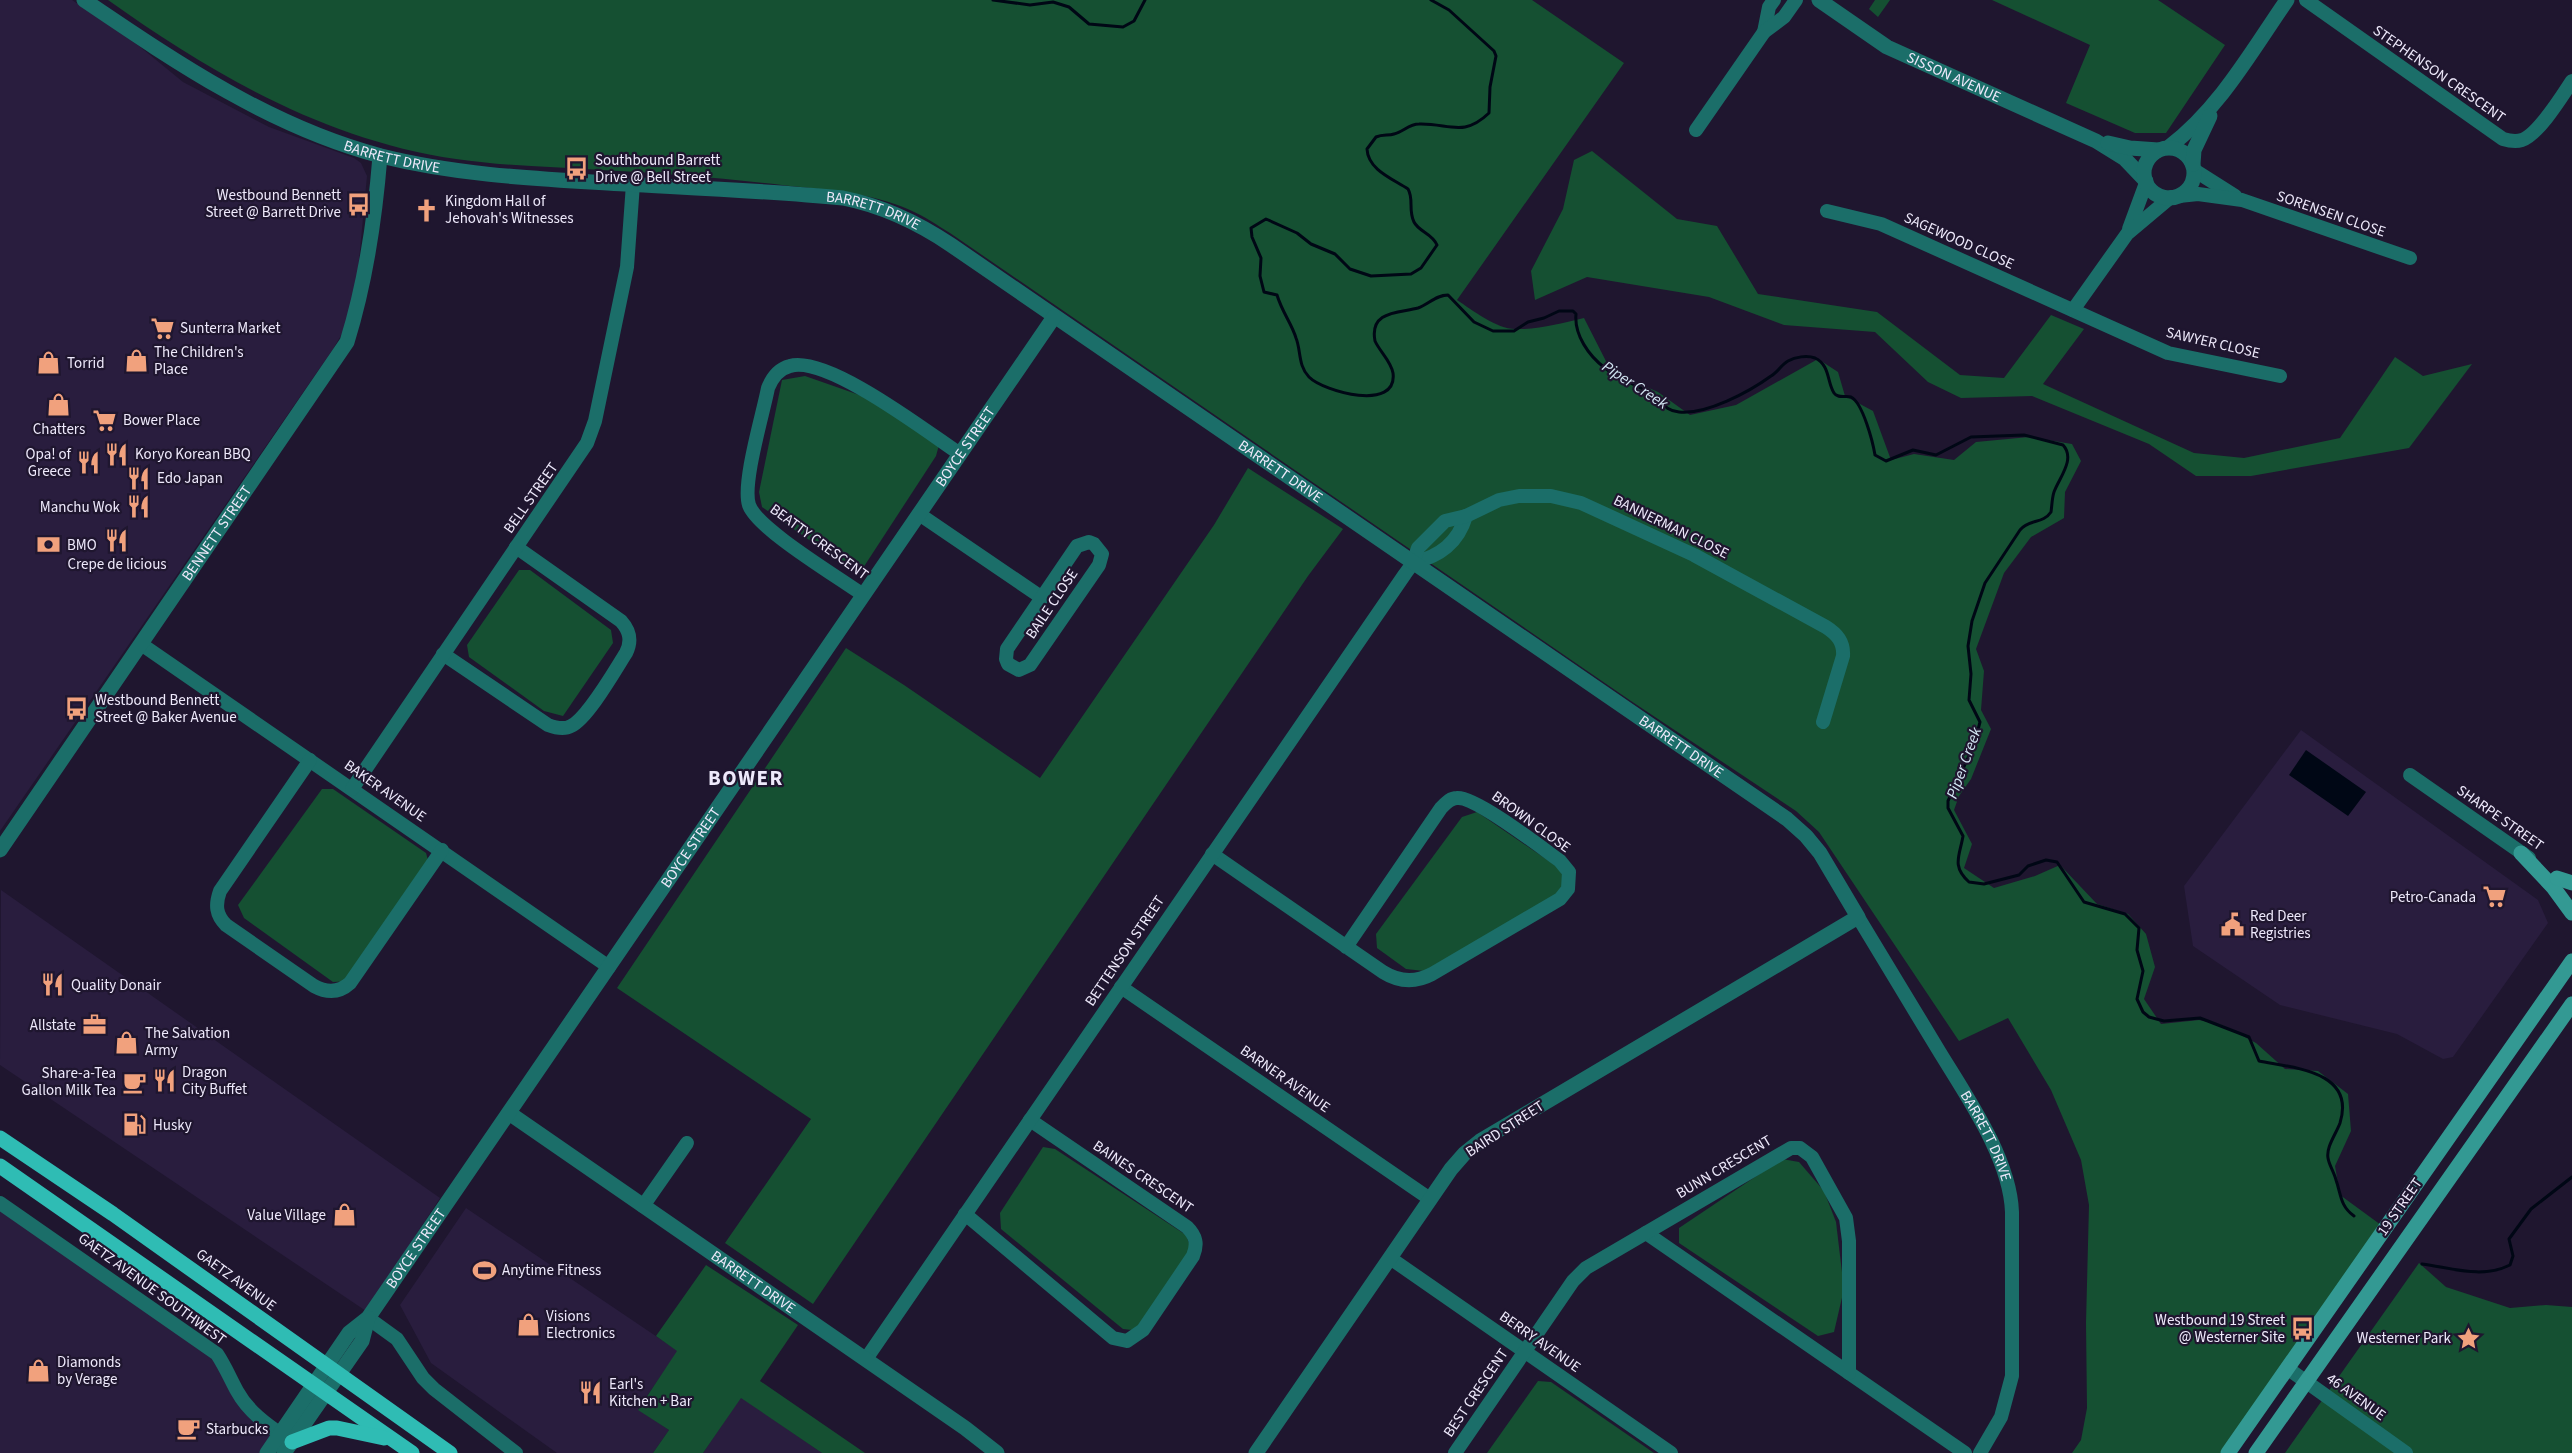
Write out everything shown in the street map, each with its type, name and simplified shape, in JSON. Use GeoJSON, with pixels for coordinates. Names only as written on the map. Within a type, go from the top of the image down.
{"type":"FeatureCollection","features":[{"type":"Feature","properties":{"kind":"main road"},"geometry":{"type":"LineString","coordinates":[[2521,853],[2557,891],[2572,913]]}},
{"type":"Feature","properties":{"kind":"main road"},"geometry":{"type":"LineString","coordinates":[[2557,878],[2572,883]]}},
{"type":"Feature","properties":{"kind":"main road","name":"19 STREET"},"geometry":{"type":"LineString","coordinates":[[2228,1453],[2572,961]]}},
{"type":"Feature","properties":{"kind":"main road","name":"19 STREET"},"geometry":{"type":"LineString","coordinates":[[2256,1453],[2572,1004]]}},
{"type":"Feature","properties":{"kind":"main road","name":"GAETZ AVENUE"},"geometry":{"type":"LineString","coordinates":[[0,1138],[113,1214],[450,1453]]}},
{"type":"Feature","properties":{"kind":"main road"},"geometry":{"type":"LineString","coordinates":[[0,1166],[411,1453]]}},
{"type":"Feature","properties":{"kind":"main road"},"geometry":{"type":"LineString","coordinates":[[286,1443],[329,1428],[393,1440]]}},
{"type":"Feature","properties":{"kind":"street","name":"BARRETT DRIVE"},"geometry":{"type":"LineString","coordinates":[[84,0],[166,55],[236,97],[295,124],[380,156],[418,164],[523,178],[828,196],[870,204],[904,218],[932,233],[1787,819],[1806,836],[1826,861],[1985,1131],[2000,1158],[2009,1187],[2012,1212],[2012,1376],[2001,1417],[1980,1453]]}},
{"type":"Feature","properties":{"kind":"street"},"geometry":{"type":"LineString","coordinates":[[1764,32],[1769,7],[1774,0]]}},
{"type":"Feature","properties":{"kind":"street"},"geometry":{"type":"LineString","coordinates":[[1696,130],[1764,32],[1784,17],[1796,0]]}},
{"type":"Feature","properties":{"kind":"street","name":"SISSON AVENUE"},"geometry":{"type":"LineString","coordinates":[[1819,0],[1887,47],[2096,141],[2125,159],[2146,182]]}},
{"type":"Feature","properties":{"kind":"street"},"geometry":{"type":"LineString","coordinates":[[2073,310],[2127,234],[2146,182],[2145,167],[2150,156],[2190,132],[2218,100],[2287,0]]}},
{"type":"Feature","properties":{"kind":"street","name":"STEPHENSON CRESCENT"},"geometry":{"type":"LineString","coordinates":[[2306,0],[2503,139],[2513,142],[2523,140],[2532,134],[2572,81]]}},
{"type":"Feature","properties":{"kind":"street"},"geometry":{"type":"LineString","coordinates":[[2127,234],[2192,184],[2194,150],[2218,100]]}},
{"type":"Feature","properties":{"kind":"street","name":"SISSON AVENUE"},"geometry":{"type":"LineString","coordinates":[[2096,141],[2130,148],[2163,149]]}},
{"type":"Feature","properties":{"kind":"street"},"geometry":{"type":"LineString","coordinates":[[2163,149],[2183,152],[2194,167]]}},
{"type":"Feature","properties":{"kind":"street","name":"BENNETT STREET"},"geometry":{"type":"LineString","coordinates":[[0,850],[347,342],[356,312],[374,228],[380,156]]}},
{"type":"Feature","properties":{"kind":"street","name":"SORENSEN CLOSE"},"geometry":{"type":"LineString","coordinates":[[2194,167],[2242,200]]}},
{"type":"Feature","properties":{"kind":"street"},"geometry":{"type":"LineString","coordinates":[[2146,182],[2154,193],[2175,197]]}},
{"type":"Feature","properties":{"kind":"street","name":"BELL STREET"},"geometry":{"type":"LineString","coordinates":[[352,789],[582,454],[592,432],[627,267],[633,184]]}},
{"type":"Feature","properties":{"kind":"street","name":"SORENSEN CLOSE"},"geometry":{"type":"LineString","coordinates":[[2175,197],[2198,194],[2242,200],[2410,258]]}},
{"type":"Feature","properties":{"kind":"street","name":"SAGEWOOD CLOSE"},"geometry":{"type":"LineString","coordinates":[[1827,211],[1881,224],[2073,310]]}},
{"type":"Feature","properties":{"kind":"street","name":"SAWYER CLOSE"},"geometry":{"type":"LineString","coordinates":[[2073,310],[2168,353],[2280,376]]}},
{"type":"Feature","properties":{"kind":"street","name":"BOYCE STREET"},"geometry":{"type":"LineString","coordinates":[[267,1453],[286,1443],[332,1371],[362,1341],[368,1318],[1054,317]]}},
{"type":"Feature","properties":{"kind":"street","name":"BEATTY CRESCENT"},"geometry":{"type":"LineString","coordinates":[[863,595],[764,524],[749,505],[749,478],[768,388],[775,375],[788,366],[804,365],[848,381],[960,454]]}},
{"type":"Feature","properties":{"kind":"street","name":"BANNERMAN CLOSE"},"geometry":{"type":"LineString","coordinates":[[1466,516],[1499,500],[1519,496],[1551,496],[1581,503],[1702,559],[1831,630],[1841,641],[1843,656],[1823,722]]}},
{"type":"Feature","properties":{"kind":"street","name":"BAILE CLOSE"},"geometry":{"type":"LineString","coordinates":[[919,514],[1041,597]]}},
{"type":"Feature","properties":{"kind":"street"},"geometry":{"type":"LineString","coordinates":[[1413,563],[1418,548],[1445,521],[1466,516]]}},
{"type":"Feature","properties":{"kind":"street"},"geometry":{"type":"LineString","coordinates":[[1413,563],[1432,558],[1460,534],[1466,516]]}},
{"type":"Feature","properties":{"kind":"street","name":"BAILE CLOSE"},"geometry":{"type":"LineString","coordinates":[[1083,543],[1094,544],[1102,554],[1099,565],[1030,664],[1024,669],[1014,668],[1006,659],[1007,649],[1041,597],[1077,546],[1083,543]]}},
{"type":"Feature","properties":{"kind":"street"},"geometry":{"type":"LineString","coordinates":[[443,654],[548,725],[565,729],[585,715],[630,646],[629,633],[621,621],[516,548]]}},
{"type":"Feature","properties":{"kind":"street","name":"BETTENSON STREET"},"geometry":{"type":"LineString","coordinates":[[866,1359],[1413,563]]}},
{"type":"Feature","properties":{"kind":"street","name":"BAKER AVENUE"},"geometry":{"type":"LineString","coordinates":[[141,644],[609,967]]}},
{"type":"Feature","properties":{"kind":"street"},"geometry":{"type":"LineString","coordinates":[[310,760],[220,891],[216,904],[220,919],[226,925],[314,986],[325,991],[336,991],[350,983],[442,850]]}},
{"type":"Feature","properties":{"kind":"street","name":"SHARPE STREET"},"geometry":{"type":"LineString","coordinates":[[2410,775],[2572,888]]}},
{"type":"Feature","properties":{"kind":"street","name":"BROWN CLOSE"},"geometry":{"type":"LineString","coordinates":[[1212,854],[1346,946],[1393,977],[1410,981],[1424,978],[1560,899],[1568,889],[1569,872],[1560,861],[1478,804],[1460,797],[1451,799],[1442,808],[1346,946]]}},
{"type":"Feature","properties":{"kind":"street","name":"BAIRD STREET"},"geometry":{"type":"LineString","coordinates":[[1256,1453],[1458,1160],[1480,1141],[1858,917]]}},
{"type":"Feature","properties":{"kind":"street","name":"BARNER AVENUE"},"geometry":{"type":"LineString","coordinates":[[1121,987],[1430,1199]]}},
{"type":"Feature","properties":{"kind":"street","name":"BARRETT DRIVE"},"geometry":{"type":"LineString","coordinates":[[509,1113],[965,1428],[996,1453]]}},
{"type":"Feature","properties":{"kind":"street","name":"BAINES CRESCENT"},"geometry":{"type":"LineString","coordinates":[[965,1214],[1113,1338],[1127,1341],[1143,1330],[1193,1256],[1197,1245],[1194,1235],[1186,1227],[1030,1120]]}},
{"type":"Feature","properties":{"kind":"street"},"geometry":{"type":"LineString","coordinates":[[643,1206],[687,1143]]}},
{"type":"Feature","properties":{"kind":"street","name":"BUNN CRESCENT"},"geometry":{"type":"LineString","coordinates":[[1525,1351],[1580,1273],[1785,1150],[1795,1147],[1804,1150],[1812,1157],[1846,1218],[1849,1241],[1849,1374]]}},
{"type":"Feature","properties":{"kind":"street","name":"GAETZ AVENUE SOUTHWEST"},"geometry":{"type":"LineString","coordinates":[[0,1203],[74,1252],[217,1354],[226,1366],[238,1393],[256,1417],[286,1443]]}},
{"type":"Feature","properties":{"kind":"street"},"geometry":{"type":"LineString","coordinates":[[1646,1233],[1965,1453]]}},
{"type":"Feature","properties":{"kind":"street","name":"BERRY AVENUE"},"geometry":{"type":"LineString","coordinates":[[1390,1258],[1671,1453]]}},
{"type":"Feature","properties":{"kind":"street"},"geometry":{"type":"LineString","coordinates":[[368,1318],[397,1339],[423,1378],[434,1389],[516,1453]]}},
{"type":"Feature","properties":{"kind":"street","name":"BEST CRESCENT"},"geometry":{"type":"LineString","coordinates":[[1455,1453],[1525,1351]]}},
{"type":"Feature","properties":{"kind":"street","name":"46 AVENUE"},"geometry":{"type":"LineString","coordinates":[[2287,1368],[2406,1453]]}},
{"type":"Feature","properties":{"kind":"shaded area"},"geometry":{"type":"Polygon","coordinates":[[[0,0],[72,0],[139,46],[183,82],[269,127],[354,158],[361,163],[367,176],[356,292],[347,325],[333,349],[0,831],[0,0]]]}},
{"type":"Feature","properties":{"kind":"shaded area"},"geometry":{"type":"Polygon","coordinates":[[[2301,730],[2538,900],[2548,923],[2453,1057],[2443,1059],[2397,1034],[2280,1005],[2193,946],[2184,886],[2301,730]]]}},
{"type":"Feature","properties":{"kind":"shaded area"},"geometry":{"type":"Polygon","coordinates":[[[2306,750],[2366,792],[2348,816],[2289,775],[2306,750]]]}},
{"type":"Feature","properties":{"kind":"shaded area"},"geometry":{"type":"Polygon","coordinates":[[[1,890],[440,1198],[366,1311],[0,1065],[1,890]]]}},
{"type":"Feature","properties":{"kind":"shaded area"},"geometry":{"type":"Polygon","coordinates":[[[0,1203],[217,1354],[238,1393],[281,1434],[267,1453],[0,1453],[0,1203]]]}},
{"type":"Feature","properties":{"kind":"shaded area"},"geometry":{"type":"Polygon","coordinates":[[[466,1208],[678,1351],[638,1409],[669,1430],[653,1453],[557,1453],[431,1363],[400,1305],[466,1208]]]}},
{"type":"Feature","properties":{"kind":"shaded area"},"geometry":{"type":"Polygon","coordinates":[[[741,1397],[822,1453],[703,1453],[741,1397]]]}},
{"type":"Feature","properties":{"kind":"green space"},"geometry":{"type":"Polygon","coordinates":[[[108,0],[1532,0],[1624,63],[1457,300],[1500,326],[1515,329],[1541,327],[1584,318],[1611,371],[1658,392],[1690,415],[1736,405],[1818,359],[1838,372],[1845,396],[1873,411],[1891,460],[1914,454],[1954,460],[1976,442],[2029,437],[2072,444],[2081,461],[2065,492],[2064,518],[2031,537],[2004,573],[1976,649],[1984,671],[1981,710],[1991,729],[1971,779],[1959,796],[1954,810],[1972,844],[1964,868],[1994,888],[2035,876],[2060,865],[2097,904],[2128,914],[2146,934],[2155,967],[2144,999],[2161,1024],[2199,1020],[2222,1025],[2256,1043],[2285,1069],[2318,1071],[2348,1094],[2351,1131],[2335,1166],[2340,1195],[2381,1225],[2221,1453],[2072,1453],[2081,1440],[2087,1408],[2086,1323],[2089,1205],[2081,1160],[2051,1090],[2008,1018],[1959,1041],[1819,832],[1796,811],[1631,701],[950,233],[915,212],[879,199],[831,190],[692,176],[492,163],[408,150],[362,137],[316,120],[273,100],[188,54],[108,0]]]}},
{"type":"Feature","properties":{"kind":"green space"},"geometry":{"type":"Polygon","coordinates":[[[1875,0],[1890,0],[1878,17],[1869,9],[1875,0]]]}},
{"type":"Feature","properties":{"kind":"green space"},"geometry":{"type":"Polygon","coordinates":[[[1992,0],[2158,0],[2225,45],[2166,133],[2135,133],[2066,103],[2090,45],[1992,0]]]}},
{"type":"Feature","properties":{"kind":"green space"},"geometry":{"type":"Polygon","coordinates":[[[1592,151],[1677,219],[1717,226],[1758,294],[1877,312],[1960,375],[2004,378],[2051,315],[2084,329],[2043,384],[2194,453],[2244,458],[2340,438],[2395,357],[2423,376],[2472,364],[2409,448],[2251,476],[2196,476],[2149,444],[2032,396],[1961,398],[1928,382],[1875,332],[1784,325],[1709,297],[1587,277],[1535,300],[1531,271],[1563,209],[1574,160],[1592,151]]]}},
{"type":"Feature","properties":{"kind":"green space"},"geometry":{"type":"Polygon","coordinates":[[[805,376],[865,397],[939,445],[936,456],[863,568],[845,565],[762,507],[759,492],[782,380],[805,376]]]}},
{"type":"Feature","properties":{"kind":"green space"},"geometry":{"type":"Polygon","coordinates":[[[1248,468],[1343,529],[1308,576],[813,1304],[725,1243],[811,1119],[617,988],[846,648],[1040,778],[1214,525],[1248,468]]]}},
{"type":"Feature","properties":{"kind":"green space"},"geometry":{"type":"Polygon","coordinates":[[[519,570],[530,570],[611,630],[613,643],[563,716],[544,711],[469,657],[467,645],[519,570]]]}},
{"type":"Feature","properties":{"kind":"green space"},"geometry":{"type":"Polygon","coordinates":[[[322,789],[333,789],[426,853],[430,867],[351,981],[333,982],[244,918],[238,905],[322,789]]]}},
{"type":"Feature","properties":{"kind":"green space"},"geometry":{"type":"Polygon","coordinates":[[[1477,812],[1559,868],[1567,885],[1563,895],[1433,972],[1406,969],[1377,948],[1376,934],[1462,817],[1477,812]]]}},
{"type":"Feature","properties":{"kind":"green space"},"geometry":{"type":"Polygon","coordinates":[[[1043,1147],[1055,1149],[1186,1235],[1192,1251],[1141,1331],[1123,1329],[1001,1229],[1000,1213],[1043,1147]]]}},
{"type":"Feature","properties":{"kind":"green space"},"geometry":{"type":"Polygon","coordinates":[[[1782,1159],[1799,1162],[1824,1191],[1836,1222],[1844,1289],[1834,1332],[1818,1336],[1679,1243],[1679,1228],[1782,1159]]]}},
{"type":"Feature","properties":{"kind":"green space","name":"Westerner Park"},"geometry":{"type":"Polygon","coordinates":[[[2419,1263],[2446,1287],[2510,1308],[2546,1305],[2572,1307],[2572,1453],[2285,1453],[2419,1263]]]}},
{"type":"Feature","properties":{"kind":"green space"},"geometry":{"type":"Polygon","coordinates":[[[706,1265],[798,1325],[760,1381],[865,1453],[822,1453],[741,1398],[703,1453],[653,1453],[669,1430],[638,1410],[677,1351],[656,1336],[706,1265]]]}},
{"type":"Feature","properties":{"kind":"green space"},"geometry":{"type":"Polygon","coordinates":[[[1538,1381],[1551,1382],[1654,1453],[1487,1453],[1538,1381]]]}},
{"type":"Feature","properties":{"kind":"waterway","name":"Piper Creek"},"geometry":{"type":"LineString","coordinates":[[993,0],[1030,5],[1053,2],[1069,7],[1089,24],[1123,27],[1134,21],[1145,0]]}},
{"type":"Feature","properties":{"kind":"waterway","name":"Piper Creek"},"geometry":{"type":"LineString","coordinates":[[1431,0],[1449,10],[1494,51],[1496,56],[1490,87],[1489,113],[1480,121],[1463,127],[1415,124],[1392,135],[1376,137],[1367,149],[1368,156],[1376,168],[1408,189],[1414,222],[1437,245],[1421,268],[1411,274],[1371,276],[1350,269],[1335,254],[1311,244],[1297,233],[1266,219],[1251,228],[1252,237],[1261,258],[1260,276],[1264,292],[1277,295],[1298,343],[1305,373],[1317,383],[1343,393],[1373,395],[1384,392],[1391,385],[1393,373],[1375,341],[1374,331],[1377,323],[1387,315],[1418,308],[1440,296],[1448,295],[1474,322],[1493,331],[1514,331],[1528,322],[1559,311],[1573,311],[1576,314],[1580,337],[1588,351],[1599,363],[1617,376],[1654,395],[1666,407],[1674,411],[1702,410],[1727,401],[1762,382],[1788,361],[1808,357],[1815,358],[1823,365],[1836,395],[1851,397],[1860,407],[1875,455],[1886,461],[1913,450],[1936,455],[1971,437],[2024,435],[2063,445],[2067,450],[2067,462],[2054,492],[2051,512],[2048,516],[2020,530],[1985,583],[1972,621],[1968,646],[1971,674],[1969,700],[1980,722],[1974,745],[1948,801],[1948,808],[1963,836],[1958,860],[1960,871],[1969,882],[1984,884],[2019,875],[2028,866],[2046,860],[2057,862],[2084,902],[2125,914],[2139,928],[2137,950],[2143,971],[2137,999],[2143,1012],[2149,1017],[2164,1021],[2200,1018],[2249,1037],[2259,1061],[2304,1070],[2331,1082],[2339,1092],[2343,1106],[2340,1123],[2330,1145],[2328,1158],[2343,1204],[2354,1216]]}},
{"type":"Feature","properties":{"kind":"waterway","name":"Piper Creek"},"geometry":{"type":"LineString","coordinates":[[2422,1264],[2478,1272],[2510,1265],[2513,1256],[2509,1239],[2531,1209],[2572,1177]]}},
{"type":"Feature","properties":{"kind":"place","name":"Southbound Barrett Drive @ Bell Street"},"geometry":{"type":"Point","coordinates":[577,169]}},
{"type":"Feature","properties":{"kind":"place","name":"Westbound Bennett Street @ Barrett Drive"},"geometry":{"type":"Point","coordinates":[359,204]}},
{"type":"Feature","properties":{"kind":"place","name":"Kingdom Hall of Jehovah's Witnesses"},"geometry":{"type":"Point","coordinates":[427,210]}},
{"type":"Feature","properties":{"kind":"place","name":"Sunterra Market"},"geometry":{"type":"Point","coordinates":[162,328]}},
{"type":"Feature","properties":{"kind":"place","name":"The Children's Place"},"geometry":{"type":"Point","coordinates":[136,361]}},
{"type":"Feature","properties":{"kind":"place","name":"Torrid"},"geometry":{"type":"Point","coordinates":[49,363]}},
{"type":"Feature","properties":{"kind":"place","name":"Chatters"},"geometry":{"type":"Point","coordinates":[59,405]}},
{"type":"Feature","properties":{"kind":"place","name":"Bower Place"},"geometry":{"type":"Point","coordinates":[105,420]}},
{"type":"Feature","properties":{"kind":"place","name":"Koryo Korean BBQ"},"geometry":{"type":"Point","coordinates":[117,454]}},
{"type":"Feature","properties":{"kind":"place","name":"Opa! of Greece"},"geometry":{"type":"Point","coordinates":[89,463]}},
{"type":"Feature","properties":{"kind":"place","name":"Edo Japan"},"geometry":{"type":"Point","coordinates":[139,478]}},
{"type":"Feature","properties":{"kind":"place","name":"Manchu Wok"},"geometry":{"type":"Point","coordinates":[138,507]}},
{"type":"Feature","properties":{"kind":"place","name":"Crepe de licious"},"geometry":{"type":"Point","coordinates":[117,540]}},
{"type":"Feature","properties":{"kind":"place","name":"BMO"},"geometry":{"type":"Point","coordinates":[49,545]}},
{"type":"Feature","properties":{"kind":"place","name":"Westbound Bennett Street @ Baker Avenue"},"geometry":{"type":"Point","coordinates":[77,709]}},
{"type":"Feature","properties":{"kind":"place","name":"Petro-Canada"},"geometry":{"type":"Point","coordinates":[2494,897]}},
{"type":"Feature","properties":{"kind":"place","name":"Red Deer Registries"},"geometry":{"type":"Point","coordinates":[2232,925]}},
{"type":"Feature","properties":{"kind":"place","name":"Quality Donair"},"geometry":{"type":"Point","coordinates":[53,985]}},
{"type":"Feature","properties":{"kind":"place","name":"Allstate"},"geometry":{"type":"Point","coordinates":[94,1025]}},
{"type":"Feature","properties":{"kind":"place","name":"The Salvation Army"},"geometry":{"type":"Point","coordinates":[127,1042]}},
{"type":"Feature","properties":{"kind":"place","name":"Dragon City Buffet"},"geometry":{"type":"Point","coordinates":[164,1081]}},
{"type":"Feature","properties":{"kind":"place","name":"Share-a-Tea Gallon Milk Tea"},"geometry":{"type":"Point","coordinates":[134,1082]}},
{"type":"Feature","properties":{"kind":"place","name":"Husky"},"geometry":{"type":"Point","coordinates":[135,1125]}},
{"type":"Feature","properties":{"kind":"place","name":"Value Village"},"geometry":{"type":"Point","coordinates":[344,1215]}},
{"type":"Feature","properties":{"kind":"place","name":"Anytime Fitness"},"geometry":{"type":"Point","coordinates":[484,1270]}},
{"type":"Feature","properties":{"kind":"place","name":"Visions Electronics"},"geometry":{"type":"Point","coordinates":[528,1325]}},
{"type":"Feature","properties":{"kind":"place","name":"Westbound 19 Street @ Westerner Site"},"geometry":{"type":"Point","coordinates":[2303,1329]}},
{"type":"Feature","properties":{"kind":"place","name":"Westerner Park"},"geometry":{"type":"Point","coordinates":[2469,1338]}},
{"type":"Feature","properties":{"kind":"place","name":"Diamonds by Verage"},"geometry":{"type":"Point","coordinates":[39,1371]}},
{"type":"Feature","properties":{"kind":"place","name":"Earl's Kitchen + Bar"},"geometry":{"type":"Point","coordinates":[591,1393]}},
{"type":"Feature","properties":{"kind":"place","name":"Starbucks"},"geometry":{"type":"Point","coordinates":[188,1429]}},
{"type":"Feature","properties":{"kind":"district","name":"BOWER"},"geometry":{"type":"Point","coordinates":[746,778]}}]}
